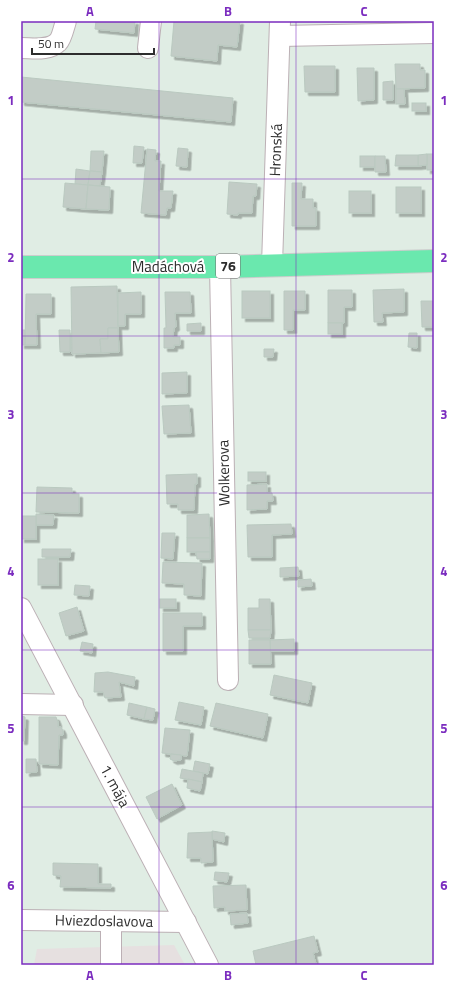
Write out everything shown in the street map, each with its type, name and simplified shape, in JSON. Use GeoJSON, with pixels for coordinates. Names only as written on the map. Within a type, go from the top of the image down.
{"type":"FeatureCollection","features":[{"type":"Feature","properties":{"kind":"main road","name":"Madáchová"},"geometry":{"type":"LineString","coordinates":[[21,267],[220,267],[434,261]]}},
{"type":"Feature","properties":{"kind":"street"},"geometry":{"type":"LineString","coordinates":[[21,48],[45,48],[53,46],[59,41],[66,21]]}},
{"type":"Feature","properties":{"kind":"street"},"geometry":{"type":"LineString","coordinates":[[148,48],[150,21]]}},
{"type":"Feature","properties":{"kind":"street","name":"Hronská"},"geometry":{"type":"LineString","coordinates":[[272,265],[280,28],[434,33]]}},
{"type":"Feature","properties":{"kind":"street","name":"Wolkerova"},"geometry":{"type":"LineString","coordinates":[[220,267],[228,680]]}},
{"type":"Feature","properties":{"kind":"street","name":"1. mája"},"geometry":{"type":"LineString","coordinates":[[21,608],[208,965]]}},
{"type":"Feature","properties":{"kind":"street"},"geometry":{"type":"LineString","coordinates":[[21,704],[73,705]]}},
{"type":"Feature","properties":{"kind":"street","name":"Hviezdoslavova"},"geometry":{"type":"LineString","coordinates":[[21,920],[186,922]]}},
{"type":"Feature","properties":{"kind":"street"},"geometry":{"type":"LineString","coordinates":[[111,921],[111,965]]}},
{"type":"Feature","properties":{"kind":"shaded area"},"geometry":{"type":"Polygon","coordinates":[[[174,945],[185,965],[34,965],[37,949],[174,945]]]}},
{"type":"Feature","properties":{"kind":"building"},"geometry":{"type":"Polygon","coordinates":[[[96,21],[135,21],[134,33],[95,29],[96,21]]]}},
{"type":"Feature","properties":{"kind":"building"},"geometry":{"type":"Polygon","coordinates":[[[174,21],[240,21],[237,47],[218,45],[217,61],[171,56],[174,21]]]}},
{"type":"Feature","properties":{"kind":"building"},"geometry":{"type":"Polygon","coordinates":[[[395,64],[420,64],[420,70],[425,70],[425,88],[396,89],[395,64]]]}},
{"type":"Feature","properties":{"kind":"building"},"geometry":{"type":"Polygon","coordinates":[[[304,66],[335,66],[335,92],[305,92],[304,66]]]}},
{"type":"Feature","properties":{"kind":"building"},"geometry":{"type":"Polygon","coordinates":[[[357,68],[374,68],[374,100],[358,101],[357,68]]]}},
{"type":"Feature","properties":{"kind":"building"},"geometry":{"type":"Polygon","coordinates":[[[21,77],[233,98],[231,122],[21,102],[21,77]]]}},
{"type":"Feature","properties":{"kind":"building"},"geometry":{"type":"Polygon","coordinates":[[[393,81],[393,100],[383,100],[383,82],[393,81]]]}},
{"type":"Feature","properties":{"kind":"building"},"geometry":{"type":"Polygon","coordinates":[[[396,89],[404,89],[405,104],[396,104],[396,89]]]}},
{"type":"Feature","properties":{"kind":"building"},"geometry":{"type":"Polygon","coordinates":[[[412,103],[426,103],[426,111],[412,111],[412,103]]]}},
{"type":"Feature","properties":{"kind":"building"},"geometry":{"type":"Polygon","coordinates":[[[134,146],[144,147],[142,163],[133,163],[134,146]]]}},
{"type":"Feature","properties":{"kind":"building"},"geometry":{"type":"Polygon","coordinates":[[[178,148],[188,149],[187,167],[176,166],[178,148]]]}},
{"type":"Feature","properties":{"kind":"building"},"geometry":{"type":"Polygon","coordinates":[[[147,149],[156,150],[155,161],[161,161],[159,191],[173,191],[171,208],[167,208],[166,215],[141,213],[147,149]]]}},
{"type":"Feature","properties":{"kind":"building"},"geometry":{"type":"Polygon","coordinates":[[[91,151],[104,151],[102,172],[90,171],[91,151]]]}},
{"type":"Feature","properties":{"kind":"building"},"geometry":{"type":"Polygon","coordinates":[[[427,154],[434,154],[434,170],[427,170],[427,154]]]}},
{"type":"Feature","properties":{"kind":"building"},"geometry":{"type":"Polygon","coordinates":[[[427,154],[427,165],[418,166],[418,155],[427,154]]]}},
{"type":"Feature","properties":{"kind":"building"},"geometry":{"type":"Polygon","coordinates":[[[396,155],[418,155],[418,166],[395,166],[396,155]]]}},
{"type":"Feature","properties":{"kind":"building"},"geometry":{"type":"Polygon","coordinates":[[[360,156],[375,156],[375,167],[360,167],[360,156]]]}},
{"type":"Feature","properties":{"kind":"building"},"geometry":{"type":"Polygon","coordinates":[[[375,156],[385,156],[386,172],[375,172],[375,156]]]}},
{"type":"Feature","properties":{"kind":"building"},"geometry":{"type":"Polygon","coordinates":[[[76,169],[90,171],[88,185],[75,184],[76,169]]]}},
{"type":"Feature","properties":{"kind":"building"},"geometry":{"type":"Polygon","coordinates":[[[90,171],[102,172],[100,186],[88,185],[90,171]]]}},
{"type":"Feature","properties":{"kind":"building"},"geometry":{"type":"Polygon","coordinates":[[[229,182],[257,184],[256,196],[253,196],[252,213],[238,213],[238,215],[227,214],[229,182]]]}},
{"type":"Feature","properties":{"kind":"building"},"geometry":{"type":"Polygon","coordinates":[[[65,183],[88,185],[86,209],[63,207],[65,183]]]}},
{"type":"Feature","properties":{"kind":"building"},"geometry":{"type":"Polygon","coordinates":[[[292,183],[302,183],[301,199],[313,199],[313,208],[316,208],[316,226],[292,226],[292,183]]]}},
{"type":"Feature","properties":{"kind":"building"},"geometry":{"type":"Polygon","coordinates":[[[88,185],[110,187],[109,210],[86,209],[88,185]]]}},
{"type":"Feature","properties":{"kind":"building"},"geometry":{"type":"Polygon","coordinates":[[[396,187],[421,187],[421,213],[396,213],[396,187]]]}},
{"type":"Feature","properties":{"kind":"building"},"geometry":{"type":"Polygon","coordinates":[[[349,191],[371,191],[371,213],[349,213],[349,191]]]}},
{"type":"Feature","properties":{"kind":"building"},"geometry":{"type":"Polygon","coordinates":[[[117,286],[118,328],[108,328],[108,339],[100,339],[101,353],[72,354],[71,287],[117,286]]]}},
{"type":"Feature","properties":{"kind":"building"},"geometry":{"type":"Polygon","coordinates":[[[404,289],[404,312],[382,313],[383,322],[374,322],[373,290],[404,289]]]}},
{"type":"Feature","properties":{"kind":"building"},"geometry":{"type":"Polygon","coordinates":[[[328,290],[352,290],[352,307],[344,307],[344,323],[328,323],[328,290]]]}},
{"type":"Feature","properties":{"kind":"building"},"geometry":{"type":"Polygon","coordinates":[[[242,291],[270,291],[270,318],[242,318],[242,291]]]}},
{"type":"Feature","properties":{"kind":"building"},"geometry":{"type":"Polygon","coordinates":[[[284,291],[305,291],[305,310],[293,310],[293,330],[284,330],[284,291]]]}},
{"type":"Feature","properties":{"kind":"building"},"geometry":{"type":"Polygon","coordinates":[[[141,292],[141,314],[125,314],[125,326],[118,326],[118,293],[141,292]]]}},
{"type":"Feature","properties":{"kind":"building"},"geometry":{"type":"Polygon","coordinates":[[[165,292],[190,292],[191,313],[175,313],[176,327],[174,328],[173,337],[180,337],[180,345],[174,345],[174,348],[164,348],[164,328],[166,328],[165,292]]]}},
{"type":"Feature","properties":{"kind":"building"},"geometry":{"type":"Polygon","coordinates":[[[26,294],[51,294],[51,314],[36,314],[37,345],[25,345],[26,294]]]}},
{"type":"Feature","properties":{"kind":"building"},"geometry":{"type":"Polygon","coordinates":[[[421,301],[434,301],[434,327],[422,327],[421,301]]]}},
{"type":"Feature","properties":{"kind":"building"},"geometry":{"type":"Polygon","coordinates":[[[201,323],[201,331],[187,331],[187,324],[201,323]]]}},
{"type":"Feature","properties":{"kind":"building"},"geometry":{"type":"Polygon","coordinates":[[[328,323],[342,323],[342,334],[328,334],[328,323]]]}},
{"type":"Feature","properties":{"kind":"building"},"geometry":{"type":"Polygon","coordinates":[[[108,328],[118,328],[119,352],[101,353],[100,339],[108,339],[108,328]]]}},
{"type":"Feature","properties":{"kind":"building"},"geometry":{"type":"Polygon","coordinates":[[[21,330],[25,330],[25,345],[21,345],[21,330]]]}},
{"type":"Feature","properties":{"kind":"building"},"geometry":{"type":"Polygon","coordinates":[[[59,330],[70,330],[70,352],[60,352],[59,330]]]}},
{"type":"Feature","properties":{"kind":"building"},"geometry":{"type":"Polygon","coordinates":[[[409,333],[417,333],[417,348],[408,347],[409,333]]]}},
{"type":"Feature","properties":{"kind":"building"},"geometry":{"type":"Polygon","coordinates":[[[264,349],[274,349],[273,357],[264,357],[264,349]]]}},
{"type":"Feature","properties":{"kind":"building"},"geometry":{"type":"Polygon","coordinates":[[[187,372],[187,393],[162,394],[162,373],[187,372]]]}},
{"type":"Feature","properties":{"kind":"building"},"geometry":{"type":"Polygon","coordinates":[[[189,405],[191,433],[164,434],[162,406],[189,405]]]}},
{"type":"Feature","properties":{"kind":"building"},"geometry":{"type":"Polygon","coordinates":[[[248,472],[266,472],[266,481],[248,481],[248,472]]]}},
{"type":"Feature","properties":{"kind":"building"},"geometry":{"type":"Polygon","coordinates":[[[197,474],[194,510],[178,510],[178,504],[167,504],[166,475],[197,474]]]}},
{"type":"Feature","properties":{"kind":"building"},"geometry":{"type":"Polygon","coordinates":[[[267,484],[267,493],[272,493],[273,501],[267,501],[267,509],[247,510],[247,485],[267,484]]]}},
{"type":"Feature","properties":{"kind":"building"},"geometry":{"type":"Polygon","coordinates":[[[37,487],[72,488],[72,494],[79,494],[79,513],[36,512],[37,487]]]}},
{"type":"Feature","properties":{"kind":"building"},"geometry":{"type":"Polygon","coordinates":[[[36,514],[54,515],[53,525],[36,525],[36,514]]]}},
{"type":"Feature","properties":{"kind":"building"},"geometry":{"type":"Polygon","coordinates":[[[209,514],[210,538],[187,538],[187,515],[209,514]]]}},
{"type":"Feature","properties":{"kind":"building"},"geometry":{"type":"Polygon","coordinates":[[[21,516],[36,516],[36,539],[21,539],[21,516]]]}},
{"type":"Feature","properties":{"kind":"building"},"geometry":{"type":"Polygon","coordinates":[[[291,524],[292,534],[272,535],[272,557],[248,557],[247,525],[291,524]]]}},
{"type":"Feature","properties":{"kind":"building"},"geometry":{"type":"Polygon","coordinates":[[[162,533],[175,533],[173,559],[161,558],[162,533]]]}},
{"type":"Feature","properties":{"kind":"building"},"geometry":{"type":"Polygon","coordinates":[[[187,538],[210,538],[210,552],[187,552],[187,538]]]}},
{"type":"Feature","properties":{"kind":"building"},"geometry":{"type":"Polygon","coordinates":[[[42,549],[71,549],[70,557],[42,557],[42,549]]]}},
{"type":"Feature","properties":{"kind":"building"},"geometry":{"type":"Polygon","coordinates":[[[196,552],[210,552],[210,559],[197,559],[196,552]]]}},
{"type":"Feature","properties":{"kind":"building"},"geometry":{"type":"Polygon","coordinates":[[[38,559],[58,559],[58,585],[38,585],[38,559]]]}},
{"type":"Feature","properties":{"kind":"building"},"geometry":{"type":"Polygon","coordinates":[[[163,562],[202,563],[201,596],[184,595],[184,584],[162,583],[163,562]]]}},
{"type":"Feature","properties":{"kind":"building"},"geometry":{"type":"Polygon","coordinates":[[[298,567],[299,576],[280,577],[280,568],[298,567]]]}},
{"type":"Feature","properties":{"kind":"building"},"geometry":{"type":"Polygon","coordinates":[[[311,579],[312,586],[298,587],[298,580],[311,579]]]}},
{"type":"Feature","properties":{"kind":"building"},"geometry":{"type":"Polygon","coordinates":[[[75,585],[90,586],[89,596],[74,595],[75,585]]]}},
{"type":"Feature","properties":{"kind":"building"},"geometry":{"type":"Polygon","coordinates":[[[160,599],[176,599],[176,608],[160,608],[160,599]]]}},
{"type":"Feature","properties":{"kind":"building"},"geometry":{"type":"Polygon","coordinates":[[[259,599],[270,599],[271,630],[248,630],[248,608],[259,608],[259,599]]]}},
{"type":"Feature","properties":{"kind":"building"},"geometry":{"type":"Polygon","coordinates":[[[77,607],[84,631],[66,636],[59,613],[77,607]]]}},
{"type":"Feature","properties":{"kind":"building"},"geometry":{"type":"Polygon","coordinates":[[[163,613],[202,613],[202,626],[183,626],[183,651],[163,651],[163,613]]]}},
{"type":"Feature","properties":{"kind":"building"},"geometry":{"type":"Polygon","coordinates":[[[248,630],[271,630],[270,638],[249,638],[248,630]]]}},
{"type":"Feature","properties":{"kind":"building"},"geometry":{"type":"Polygon","coordinates":[[[294,639],[294,651],[270,651],[270,640],[294,639]]]}},
{"type":"Feature","properties":{"kind":"building"},"geometry":{"type":"Polygon","coordinates":[[[249,640],[270,640],[271,664],[249,664],[249,640]]]}},
{"type":"Feature","properties":{"kind":"building"},"geometry":{"type":"Polygon","coordinates":[[[82,642],[93,644],[92,653],[80,651],[82,642]]]}},
{"type":"Feature","properties":{"kind":"building"},"geometry":{"type":"Polygon","coordinates":[[[108,672],[135,677],[134,686],[119,682],[121,697],[105,698],[103,692],[94,692],[95,673],[108,672]]]}},
{"type":"Feature","properties":{"kind":"building"},"geometry":{"type":"Polygon","coordinates":[[[274,675],[312,683],[308,703],[270,695],[274,675]]]}},
{"type":"Feature","properties":{"kind":"building"},"geometry":{"type":"Polygon","coordinates":[[[179,702],[204,707],[201,725],[175,720],[179,702]]]}},
{"type":"Feature","properties":{"kind":"building"},"geometry":{"type":"Polygon","coordinates":[[[129,703],[147,707],[144,719],[127,715],[129,703]]]}},
{"type":"Feature","properties":{"kind":"building"},"geometry":{"type":"Polygon","coordinates":[[[216,703],[268,714],[263,738],[210,726],[216,703]]]}},
{"type":"Feature","properties":{"kind":"building"},"geometry":{"type":"Polygon","coordinates":[[[147,707],[155,709],[153,720],[144,719],[147,707]]]}},
{"type":"Feature","properties":{"kind":"building"},"geometry":{"type":"Polygon","coordinates":[[[21,716],[25,717],[24,741],[21,741],[21,716]]]}},
{"type":"Feature","properties":{"kind":"building"},"geometry":{"type":"Polygon","coordinates":[[[39,717],[56,717],[58,727],[61,727],[63,731],[63,735],[59,735],[58,765],[39,764],[39,717]]]}},
{"type":"Feature","properties":{"kind":"building"},"geometry":{"type":"Polygon","coordinates":[[[165,728],[190,730],[187,756],[162,753],[165,728]]]}},
{"type":"Feature","properties":{"kind":"building"},"geometry":{"type":"Polygon","coordinates":[[[171,754],[181,755],[181,760],[174,761],[170,759],[171,754]]]}},
{"type":"Feature","properties":{"kind":"building"},"geometry":{"type":"Polygon","coordinates":[[[26,759],[36,759],[37,772],[26,773],[26,759]]]}},
{"type":"Feature","properties":{"kind":"building"},"geometry":{"type":"Polygon","coordinates":[[[195,761],[210,764],[208,774],[193,771],[195,761]]]}},
{"type":"Feature","properties":{"kind":"building"},"geometry":{"type":"Polygon","coordinates":[[[182,769],[203,773],[202,782],[180,778],[182,769]]]}},
{"type":"Feature","properties":{"kind":"building"},"geometry":{"type":"Polygon","coordinates":[[[188,779],[202,782],[200,791],[187,788],[188,779]]]}},
{"type":"Feature","properties":{"kind":"building"},"geometry":{"type":"Polygon","coordinates":[[[172,784],[182,805],[157,819],[146,797],[172,784]]]}},
{"type":"Feature","properties":{"kind":"building"},"geometry":{"type":"Polygon","coordinates":[[[212,831],[225,833],[224,842],[212,839],[212,831]]]}},
{"type":"Feature","properties":{"kind":"building"},"geometry":{"type":"Polygon","coordinates":[[[212,832],[213,862],[201,863],[201,858],[187,858],[188,833],[212,832]]]}},
{"type":"Feature","properties":{"kind":"building"},"geometry":{"type":"Polygon","coordinates":[[[53,863],[98,864],[98,884],[111,884],[111,888],[60,887],[61,876],[53,875],[53,863]]]}},
{"type":"Feature","properties":{"kind":"building"},"geometry":{"type":"Polygon","coordinates":[[[215,872],[229,873],[227,882],[214,880],[215,872]]]}},
{"type":"Feature","properties":{"kind":"building"},"geometry":{"type":"Polygon","coordinates":[[[246,885],[247,910],[225,911],[225,907],[214,908],[213,886],[246,885]]]}},
{"type":"Feature","properties":{"kind":"building"},"geometry":{"type":"Polygon","coordinates":[[[247,913],[248,923],[231,925],[230,914],[247,913]]]}},
{"type":"Feature","properties":{"kind":"building"},"geometry":{"type":"Polygon","coordinates":[[[314,936],[318,952],[313,953],[316,964],[256,965],[253,951],[314,936]]]}}]}
